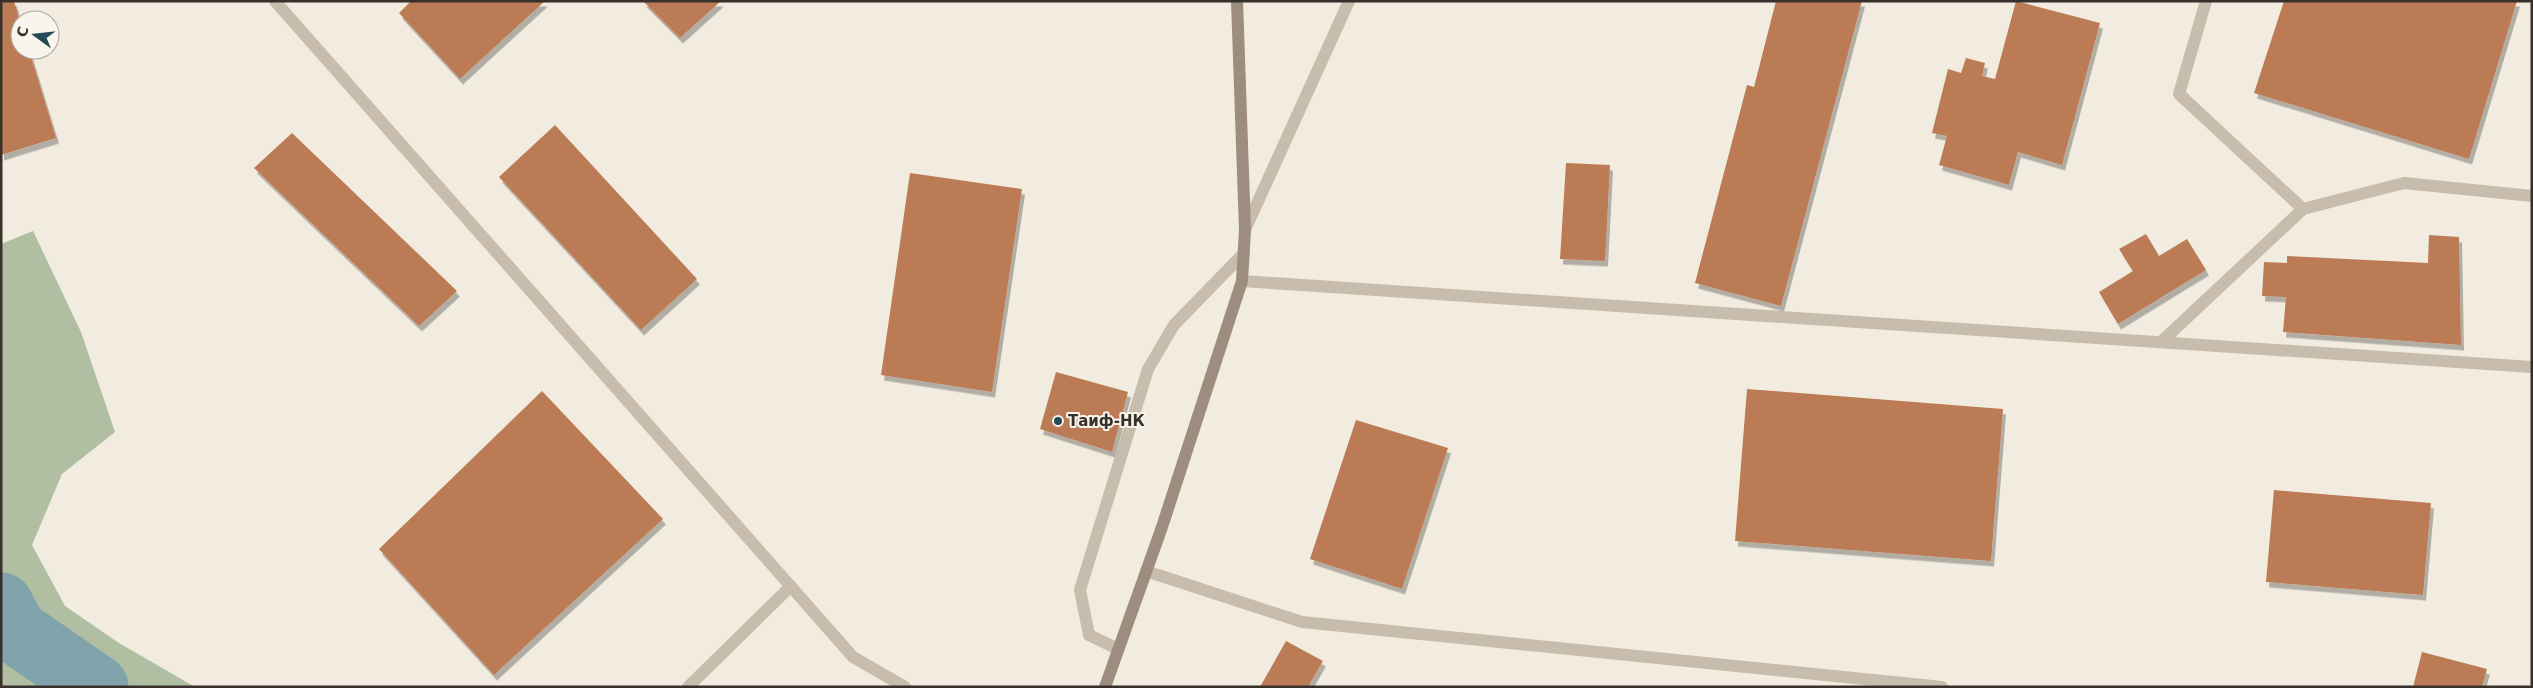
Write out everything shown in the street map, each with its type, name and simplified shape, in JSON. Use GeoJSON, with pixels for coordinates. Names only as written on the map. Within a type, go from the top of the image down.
{"type":"FeatureCollection","features":[{"type":"Feature","properties":{"kind":"main road"},"geometry":{"type":"LineString","coordinates":[[1105,687],[1146,571],[1242,281],[1245,230],[1237,1]]}},
{"type":"Feature","properties":{"kind":"lane"},"geometry":{"type":"LineString","coordinates":[[275,1],[853,657],[905,687]]}},
{"type":"Feature","properties":{"kind":"lane"},"geometry":{"type":"LineString","coordinates":[[1245,230],[1349,1]]}},
{"type":"Feature","properties":{"kind":"lane"},"geometry":{"type":"LineString","coordinates":[[2206,1],[2179,94],[2303,209]]}},
{"type":"Feature","properties":{"kind":"lane"},"geometry":{"type":"LineString","coordinates":[[2161,342],[2303,209],[2404,183],[2532,196]]}},
{"type":"Feature","properties":{"kind":"lane"},"geometry":{"type":"LineString","coordinates":[[1118,649],[1089,635],[1080,590],[1148,369],[1174,325],[1244,253]]}},
{"type":"Feature","properties":{"kind":"lane"},"geometry":{"type":"LineString","coordinates":[[1242,281],[2532,367]]}},
{"type":"Feature","properties":{"kind":"lane"},"geometry":{"type":"LineString","coordinates":[[1146,571],[1302,622],[1853,682],[1942,687]]}},
{"type":"Feature","properties":{"kind":"lane"},"geometry":{"type":"LineString","coordinates":[[688,687],[791,586]]}},
{"type":"Feature","properties":{"kind":"green space"},"geometry":{"type":"Polygon","coordinates":[[[33,231],[81,332],[115,432],[62,474],[32,545],[65,606],[119,643],[195,687],[1,687],[1,244],[33,231]]]}},
{"type":"Feature","properties":{"kind":"building"},"geometry":{"type":"Polygon","coordinates":[[[1,1],[14,1],[17,10],[10,10],[10,60],[32,60],[56,138],[1,155],[1,1]]]}},
{"type":"Feature","properties":{"kind":"building"},"geometry":{"type":"Polygon","coordinates":[[[411,1],[545,1],[460,79],[399,13],[411,1]]]}},
{"type":"Feature","properties":{"kind":"building"},"geometry":{"type":"Polygon","coordinates":[[[643,1],[721,1],[680,38],[643,1]]]}},
{"type":"Feature","properties":{"kind":"building"},"geometry":{"type":"Polygon","coordinates":[[[1776,1],[1862,1],[1781,306],[1695,283],[1747,85],[1754,87],[1776,1]]]}},
{"type":"Feature","properties":{"kind":"building"},"geometry":{"type":"Polygon","coordinates":[[[2016,1],[2100,23],[2062,165],[2018,152],[2009,185],[1939,165],[1947,136],[1932,133],[1948,69],[1961,73],[1966,58],[1985,63],[1982,76],[1995,79],[2016,1]]]}},
{"type":"Feature","properties":{"kind":"building"},"geometry":{"type":"Polygon","coordinates":[[[2284,1],[2517,1],[2469,159],[2254,93],[2284,1]]]}},
{"type":"Feature","properties":{"kind":"building"},"geometry":{"type":"Polygon","coordinates":[[[555,125],[697,279],[641,330],[499,177],[555,125]]]}},
{"type":"Feature","properties":{"kind":"building"},"geometry":{"type":"Polygon","coordinates":[[[292,133],[457,291],[419,326],[254,168],[292,133]]]}},
{"type":"Feature","properties":{"kind":"building"},"geometry":{"type":"Polygon","coordinates":[[[1566,163],[1610,165],[1605,261],[1560,259],[1566,163]]]}},
{"type":"Feature","properties":{"kind":"building"},"geometry":{"type":"Polygon","coordinates":[[[910,173],[1022,189],[992,392],[881,375],[910,173]]]}},
{"type":"Feature","properties":{"kind":"building"},"geometry":{"type":"Polygon","coordinates":[[[2146,234],[2159,256],[2187,239],[2206,270],[2118,324],[2099,292],[2133,271],[2119,249],[2146,234]]]}},
{"type":"Feature","properties":{"kind":"building"},"geometry":{"type":"Polygon","coordinates":[[[2429,235],[2459,237],[2461,345],[2283,332],[2286,297],[2262,296],[2264,262],[2287,263],[2287,256],[2428,263],[2429,235]]]}},
{"type":"Feature","properties":{"kind":"building"},"geometry":{"type":"Polygon","coordinates":[[[1056,372],[1128,392],[1112,452],[1040,429],[1056,372]]]}},
{"type":"Feature","properties":{"kind":"building"},"geometry":{"type":"Polygon","coordinates":[[[1747,389],[2003,409],[1991,561],[1735,541],[1747,389]]]}},
{"type":"Feature","properties":{"kind":"building"},"geometry":{"type":"Polygon","coordinates":[[[542,391],[663,519],[494,675],[379,549],[542,391]]]}},
{"type":"Feature","properties":{"kind":"building"},"geometry":{"type":"Polygon","coordinates":[[[1356,420],[1448,448],[1402,589],[1310,559],[1356,420]]]}},
{"type":"Feature","properties":{"kind":"building"},"geometry":{"type":"Polygon","coordinates":[[[2274,490],[2431,503],[2423,595],[2266,582],[2274,490]]]}},
{"type":"Feature","properties":{"kind":"building"},"geometry":{"type":"Polygon","coordinates":[[[1286,641],[1323,661],[1308,687],[1260,687],[1286,641]]]}},
{"type":"Feature","properties":{"kind":"building"},"geometry":{"type":"Polygon","coordinates":[[[2422,652],[2487,669],[2482,687],[2413,687],[2422,652]]]}},
{"type":"Feature","properties":{"kind":"waterway"},"geometry":{"type":"LineString","coordinates":[[1,605],[15,631],[96,687]]}},
{"type":"Feature","properties":{"kind":"place","name":"Таиф-НК"},"geometry":{"type":"Point","coordinates":[1058,421]}}]}
